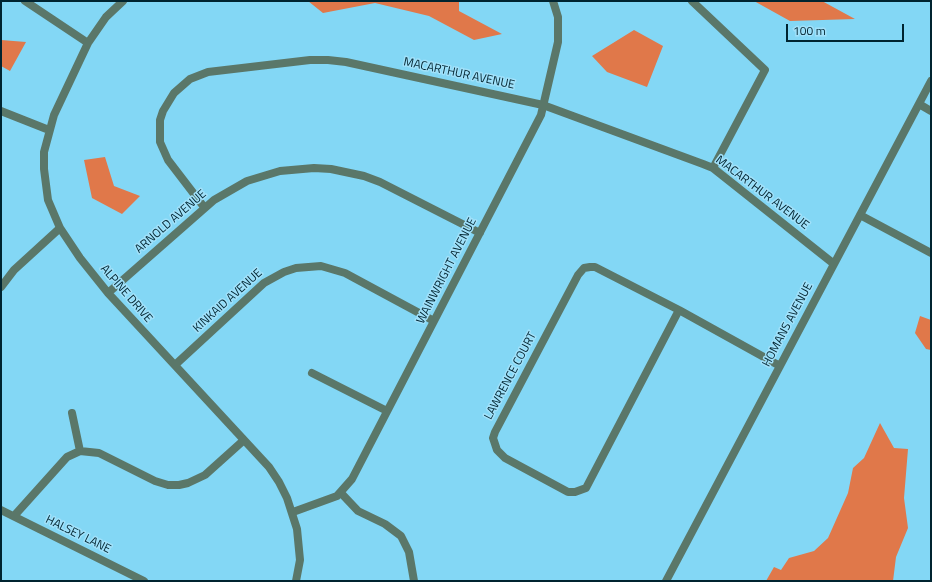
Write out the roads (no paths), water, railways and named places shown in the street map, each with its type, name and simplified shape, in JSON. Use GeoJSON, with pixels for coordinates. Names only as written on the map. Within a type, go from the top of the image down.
{"type":"FeatureCollection","features":[{"type":"Feature","properties":{"kind":"street"},"geometry":{"type":"LineString","coordinates":[[25,1],[88,43]]}},
{"type":"Feature","properties":{"kind":"street","name":"ALPINE DRIVE"},"geometry":{"type":"LineString","coordinates":[[123,1],[106,17],[88,43],[49,130],[44,152],[45,185],[51,207],[60,228],[80,258],[108,293],[269,467],[279,482],[293,512],[299,546],[300,560],[296,581]]}},
{"type":"Feature","properties":{"kind":"street","name":"WAINWRIGHT AVENUE"},"geometry":{"type":"LineString","coordinates":[[293,512],[328,501],[341,493],[352,479],[541,116],[560,30],[553,1]]}},
{"type":"Feature","properties":{"kind":"street"},"geometry":{"type":"LineString","coordinates":[[692,1],[765,70],[713,168]]}},
{"type":"Feature","properties":{"kind":"street","name":"MACARTHUR AVENUE"},"geometry":{"type":"LineString","coordinates":[[204,207],[168,160],[163,151],[159,131],[163,111],[174,93],[190,78],[199,74],[310,60],[328,60],[346,62],[543,105],[713,168],[834,264]]}},
{"type":"Feature","properties":{"kind":"street","name":"HOMANS AVENUE"},"geometry":{"type":"LineString","coordinates":[[666,581],[931,81]]}},
{"type":"Feature","properties":{"kind":"street"},"geometry":{"type":"LineString","coordinates":[[919,104],[931,111]]}},
{"type":"Feature","properties":{"kind":"street"},"geometry":{"type":"LineString","coordinates":[[1,111],[49,130]]}},
{"type":"Feature","properties":{"kind":"street","name":"ARNOLD AVENUE"},"geometry":{"type":"LineString","coordinates":[[108,293],[204,207],[230,190],[265,175],[297,168],[331,169],[359,175],[380,182],[480,233]]}},
{"type":"Feature","properties":{"kind":"street"},"geometry":{"type":"LineString","coordinates":[[860,215],[931,253]]}},
{"type":"Feature","properties":{"kind":"street"},"geometry":{"type":"LineString","coordinates":[[1,287],[14,270],[60,228]]}},
{"type":"Feature","properties":{"kind":"street","name":"KINKAID AVENUE"},"geometry":{"type":"LineString","coordinates":[[175,365],[264,283],[284,272],[296,268],[321,266],[345,273],[434,321]]}},
{"type":"Feature","properties":{"kind":"street","name":"LAWRENCE COURT"},"geometry":{"type":"LineString","coordinates":[[679,310],[586,488],[575,492],[568,492],[505,458],[496,450],[493,438],[495,432],[580,272],[590,267],[595,267],[679,310],[780,366]]}},
{"type":"Feature","properties":{"kind":"street"},"geometry":{"type":"LineString","coordinates":[[312,373],[387,410]]}},
{"type":"Feature","properties":{"kind":"street"},"geometry":{"type":"LineString","coordinates":[[72,413],[80,451]]}},
{"type":"Feature","properties":{"kind":"street"},"geometry":{"type":"LineString","coordinates":[[14,516],[67,457],[80,451],[99,452],[155,481],[179,485],[197,480],[205,475],[244,440]]}},
{"type":"Feature","properties":{"kind":"street"},"geometry":{"type":"LineString","coordinates":[[341,493],[358,511],[386,524],[401,536],[409,552],[414,581]]}},
{"type":"Feature","properties":{"kind":"street","name":"HALSEY LANE"},"geometry":{"type":"LineString","coordinates":[[1,510],[144,581]]}}]}
